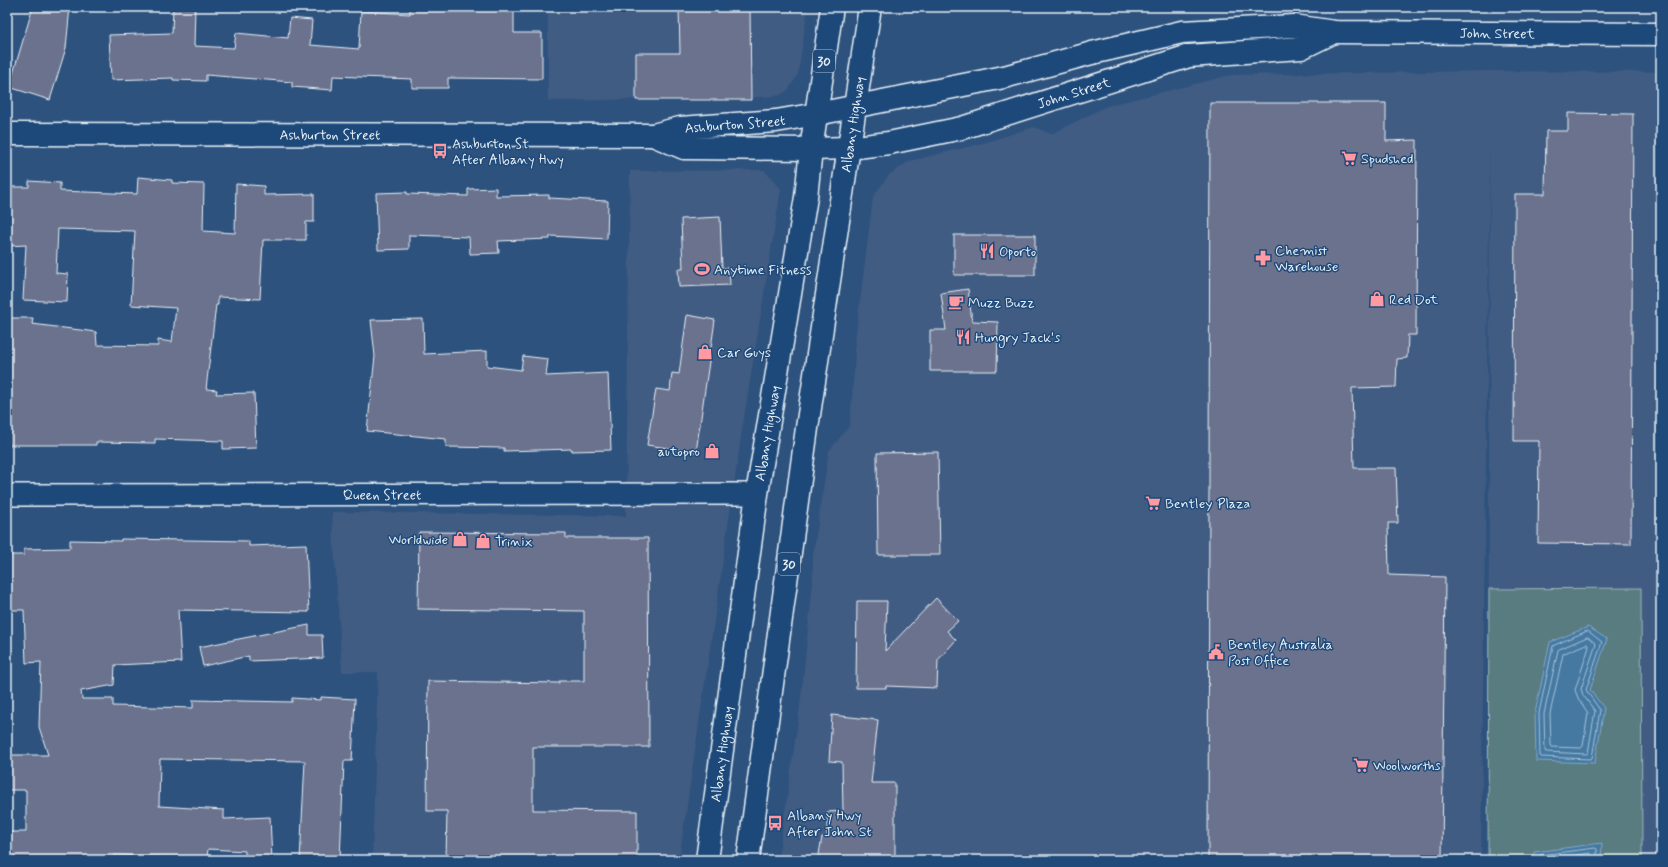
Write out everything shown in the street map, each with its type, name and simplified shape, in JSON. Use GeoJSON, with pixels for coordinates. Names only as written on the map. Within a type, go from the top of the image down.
{"type":"FeatureCollection","features":[{"type":"Feature","properties":{"kind":"main road","name":"Albany Highway"},"geometry":{"type":"LineString","coordinates":[[707,860],[757,494],[806,197],[811,149],[832,7]]}},
{"type":"Feature","properties":{"kind":"main road","name":"Albany Highway"},"geometry":{"type":"LineString","coordinates":[[748,860],[807,428],[870,7]]}},
{"type":"Feature","properties":{"kind":"main road","name":"John Street"},"geometry":{"type":"LineString","coordinates":[[817,114],[855,108],[1004,77],[1092,53],[1182,32],[1294,26],[1334,32],[1661,34]]}},
{"type":"Feature","properties":{"kind":"main road","name":"John Street"},"geometry":{"type":"LineString","coordinates":[[811,149],[849,148],[889,143],[962,128],[1189,56],[1302,48],[1334,32]]}},
{"type":"Feature","properties":{"kind":"main road","name":"Ashburton Street"},"geometry":{"type":"LineString","coordinates":[[7,134],[653,135],[680,128],[776,121],[817,114]]}},
{"type":"Feature","properties":{"kind":"main road","name":"Ashburton Street"},"geometry":{"type":"LineString","coordinates":[[653,135],[684,148],[811,149]]}},
{"type":"Feature","properties":{"kind":"street","name":"Queen Street"},"geometry":{"type":"LineString","coordinates":[[7,495],[757,494]]}},
{"type":"Feature","properties":{"kind":"shaded area"},"geometry":{"type":"Polygon","coordinates":[[[548,7],[808,7],[798,74],[789,89],[780,95],[765,97],[548,101],[548,7]]]}},
{"type":"Feature","properties":{"kind":"shaded area","name":"Bentley Plaza"},"geometry":{"type":"Polygon","coordinates":[[[1490,71],[1661,72],[1661,860],[1488,860],[1490,139],[1481,860],[778,860],[800,707],[813,583],[813,555],[829,451],[850,425],[855,356],[854,350],[873,197],[889,175],[910,161],[984,143],[1034,127],[1051,134],[1107,106],[1231,75],[1490,71]]]}},
{"type":"Feature","properties":{"kind":"shaded area"},"geometry":{"type":"Polygon","coordinates":[[[764,170],[781,189],[742,430],[679,860],[372,860],[378,672],[342,672],[332,512],[626,516],[630,171],[764,170]]]}},
{"type":"Feature","properties":{"kind":"green space"},"geometry":{"type":"Polygon","coordinates":[[[1641,588],[1642,860],[1488,860],[1489,589],[1641,588]]]}},
{"type":"Feature","properties":{"kind":"water"},"geometry":{"type":"Polygon","coordinates":[[[1588,627],[1607,639],[1590,690],[1604,708],[1595,763],[1536,761],[1535,713],[1550,642],[1588,627]]]}},
{"type":"Feature","properties":{"kind":"water"},"geometry":{"type":"Polygon","coordinates":[[[1602,843],[1601,860],[1534,860],[1534,852],[1602,843]]]}},
{"type":"Feature","properties":{"kind":"building"},"geometry":{"type":"Polygon","coordinates":[[[33,7],[70,7],[66,48],[50,100],[9,87],[33,7]]]}},
{"type":"Feature","properties":{"kind":"building"},"geometry":{"type":"Polygon","coordinates":[[[173,7],[195,7],[194,46],[234,48],[236,33],[288,38],[290,18],[312,20],[310,45],[359,49],[361,11],[410,14],[410,7],[514,7],[514,33],[542,33],[542,79],[448,78],[448,88],[412,88],[412,79],[333,76],[332,90],[292,87],[292,82],[206,75],[206,81],[173,80],[173,78],[111,80],[109,35],[172,33],[173,7]]]}},
{"type":"Feature","properties":{"kind":"building"},"geometry":{"type":"Polygon","coordinates":[[[679,7],[750,7],[751,100],[636,100],[636,53],[680,53],[679,7]]]}},
{"type":"Feature","properties":{"kind":"building"},"geometry":{"type":"Polygon","coordinates":[[[1210,103],[1386,103],[1386,141],[1417,140],[1416,335],[1408,335],[1407,358],[1397,359],[1396,387],[1352,388],[1354,468],[1396,468],[1398,523],[1388,523],[1389,575],[1445,577],[1442,860],[1208,860],[1210,103]]]}},
{"type":"Feature","properties":{"kind":"building"},"geometry":{"type":"Polygon","coordinates":[[[1568,113],[1633,114],[1631,544],[1538,543],[1539,441],[1514,441],[1515,194],[1545,194],[1546,131],[1568,131],[1568,113]]]}},
{"type":"Feature","properties":{"kind":"building"},"geometry":{"type":"Polygon","coordinates":[[[138,177],[172,180],[172,183],[204,184],[203,231],[235,233],[236,184],[264,186],[264,195],[314,194],[314,222],[306,222],[306,240],[263,240],[260,299],[218,297],[218,305],[216,305],[206,389],[217,390],[216,394],[254,393],[256,448],[223,449],[223,441],[155,439],[155,443],[96,442],[96,445],[7,445],[7,318],[33,318],[32,324],[96,332],[97,345],[158,346],[158,340],[172,342],[176,308],[131,305],[135,231],[58,229],[56,273],[68,274],[67,302],[23,300],[26,245],[7,246],[7,187],[29,187],[29,181],[60,183],[60,191],[137,194],[138,177]]]}},
{"type":"Feature","properties":{"kind":"building"},"geometry":{"type":"Polygon","coordinates":[[[496,188],[496,196],[549,195],[549,198],[608,201],[607,239],[550,236],[550,239],[498,241],[499,253],[470,254],[469,237],[409,235],[409,249],[378,250],[376,193],[407,192],[407,194],[468,196],[468,189],[496,188]]]}},
{"type":"Feature","properties":{"kind":"building"},"geometry":{"type":"Polygon","coordinates":[[[720,217],[722,268],[729,268],[730,285],[679,287],[678,269],[683,269],[681,219],[720,217]]]}},
{"type":"Feature","properties":{"kind":"building"},"geometry":{"type":"Polygon","coordinates":[[[954,235],[1035,235],[1035,275],[954,275],[954,235]]]}},
{"type":"Feature","properties":{"kind":"building"},"geometry":{"type":"Polygon","coordinates":[[[968,289],[972,321],[998,322],[997,371],[930,371],[930,330],[946,330],[941,293],[968,289]]]}},
{"type":"Feature","properties":{"kind":"building"},"geometry":{"type":"Polygon","coordinates":[[[687,315],[715,320],[696,452],[647,445],[656,389],[670,391],[672,373],[679,374],[687,315]]]}},
{"type":"Feature","properties":{"kind":"building"},"geometry":{"type":"Polygon","coordinates":[[[423,319],[424,354],[487,351],[487,366],[521,370],[523,356],[548,359],[546,376],[608,373],[611,450],[572,451],[572,449],[504,451],[504,448],[446,447],[446,439],[367,431],[375,356],[371,320],[423,319]]]}},
{"type":"Feature","properties":{"kind":"building"},"geometry":{"type":"Polygon","coordinates":[[[938,452],[940,555],[878,555],[877,453],[938,452]]]}},
{"type":"Feature","properties":{"kind":"building"},"geometry":{"type":"Polygon","coordinates":[[[419,532],[566,533],[566,538],[648,538],[649,747],[533,747],[533,810],[637,811],[637,860],[446,860],[447,811],[427,811],[428,681],[559,683],[559,681],[584,681],[584,611],[418,609],[419,532]]]}},
{"type":"Feature","properties":{"kind":"building"},"geometry":{"type":"Polygon","coordinates":[[[121,539],[249,541],[249,546],[306,544],[309,612],[178,610],[181,662],[115,665],[114,685],[81,691],[82,699],[113,699],[113,706],[193,708],[193,700],[292,702],[292,698],[321,700],[321,697],[355,699],[352,761],[344,761],[340,860],[300,860],[305,761],[160,759],[159,806],[224,810],[224,819],[270,817],[272,860],[245,860],[245,851],[208,849],[207,858],[114,855],[114,860],[7,860],[7,832],[26,832],[26,790],[7,790],[7,755],[48,755],[39,727],[41,662],[26,663],[24,610],[7,610],[7,555],[24,555],[24,549],[70,548],[70,540],[121,541],[121,539]]]}},
{"type":"Feature","properties":{"kind":"building"},"geometry":{"type":"Polygon","coordinates":[[[936,598],[958,621],[947,631],[956,640],[938,660],[937,688],[886,686],[886,688],[856,688],[857,601],[887,601],[885,651],[936,598]]]}},
{"type":"Feature","properties":{"kind":"building"},"geometry":{"type":"Polygon","coordinates":[[[309,625],[309,635],[322,635],[323,658],[249,661],[249,656],[203,666],[199,647],[309,625]]]}},
{"type":"Feature","properties":{"kind":"building"},"geometry":{"type":"Polygon","coordinates":[[[832,715],[878,720],[871,783],[895,783],[895,860],[818,860],[822,837],[827,837],[827,812],[843,811],[842,762],[829,761],[832,715]]]}},
{"type":"Feature","properties":{"kind":"place","name":"Ashburton St After Albany Hwy"},"geometry":{"type":"Point","coordinates":[440,151]}},
{"type":"Feature","properties":{"kind":"place","name":"Spudshed"},"geometry":{"type":"Point","coordinates":[1349,158]}},
{"type":"Feature","properties":{"kind":"place","name":"Oporto"},"geometry":{"type":"Point","coordinates":[987,251]}},
{"type":"Feature","properties":{"kind":"place","name":"Chemist Warehouse"},"geometry":{"type":"Point","coordinates":[1263,258]}},
{"type":"Feature","properties":{"kind":"place","name":"Anytime Fitness"},"geometry":{"type":"Point","coordinates":[702,269]}},
{"type":"Feature","properties":{"kind":"place","name":"Red Dot"},"geometry":{"type":"Point","coordinates":[1377,299]}},
{"type":"Feature","properties":{"kind":"place","name":"Muzz Buzz"},"geometry":{"type":"Point","coordinates":[956,302]}},
{"type":"Feature","properties":{"kind":"place","name":"Hungry Jack's"},"geometry":{"type":"Point","coordinates":[963,337]}},
{"type":"Feature","properties":{"kind":"place","name":"Car Guys"},"geometry":{"type":"Point","coordinates":[705,352]}},
{"type":"Feature","properties":{"kind":"place","name":"autopro"},"geometry":{"type":"Point","coordinates":[712,451]}},
{"type":"Feature","properties":{"kind":"place","name":"Bentley Plaza"},"geometry":{"type":"Point","coordinates":[1153,503]}},
{"type":"Feature","properties":{"kind":"place","name":"Worldwide"},"geometry":{"type":"Point","coordinates":[460,539]}},
{"type":"Feature","properties":{"kind":"place","name":"Trinix"},"geometry":{"type":"Point","coordinates":[483,541]}},
{"type":"Feature","properties":{"kind":"place","name":"Bentley Australia Post Office"},"geometry":{"type":"Point","coordinates":[1216,652]}},
{"type":"Feature","properties":{"kind":"place","name":"Woolworths"},"geometry":{"type":"Point","coordinates":[1361,765]}},
{"type":"Feature","properties":{"kind":"place","name":"Albany Hwy After John St"},"geometry":{"type":"Point","coordinates":[775,823]}}]}
